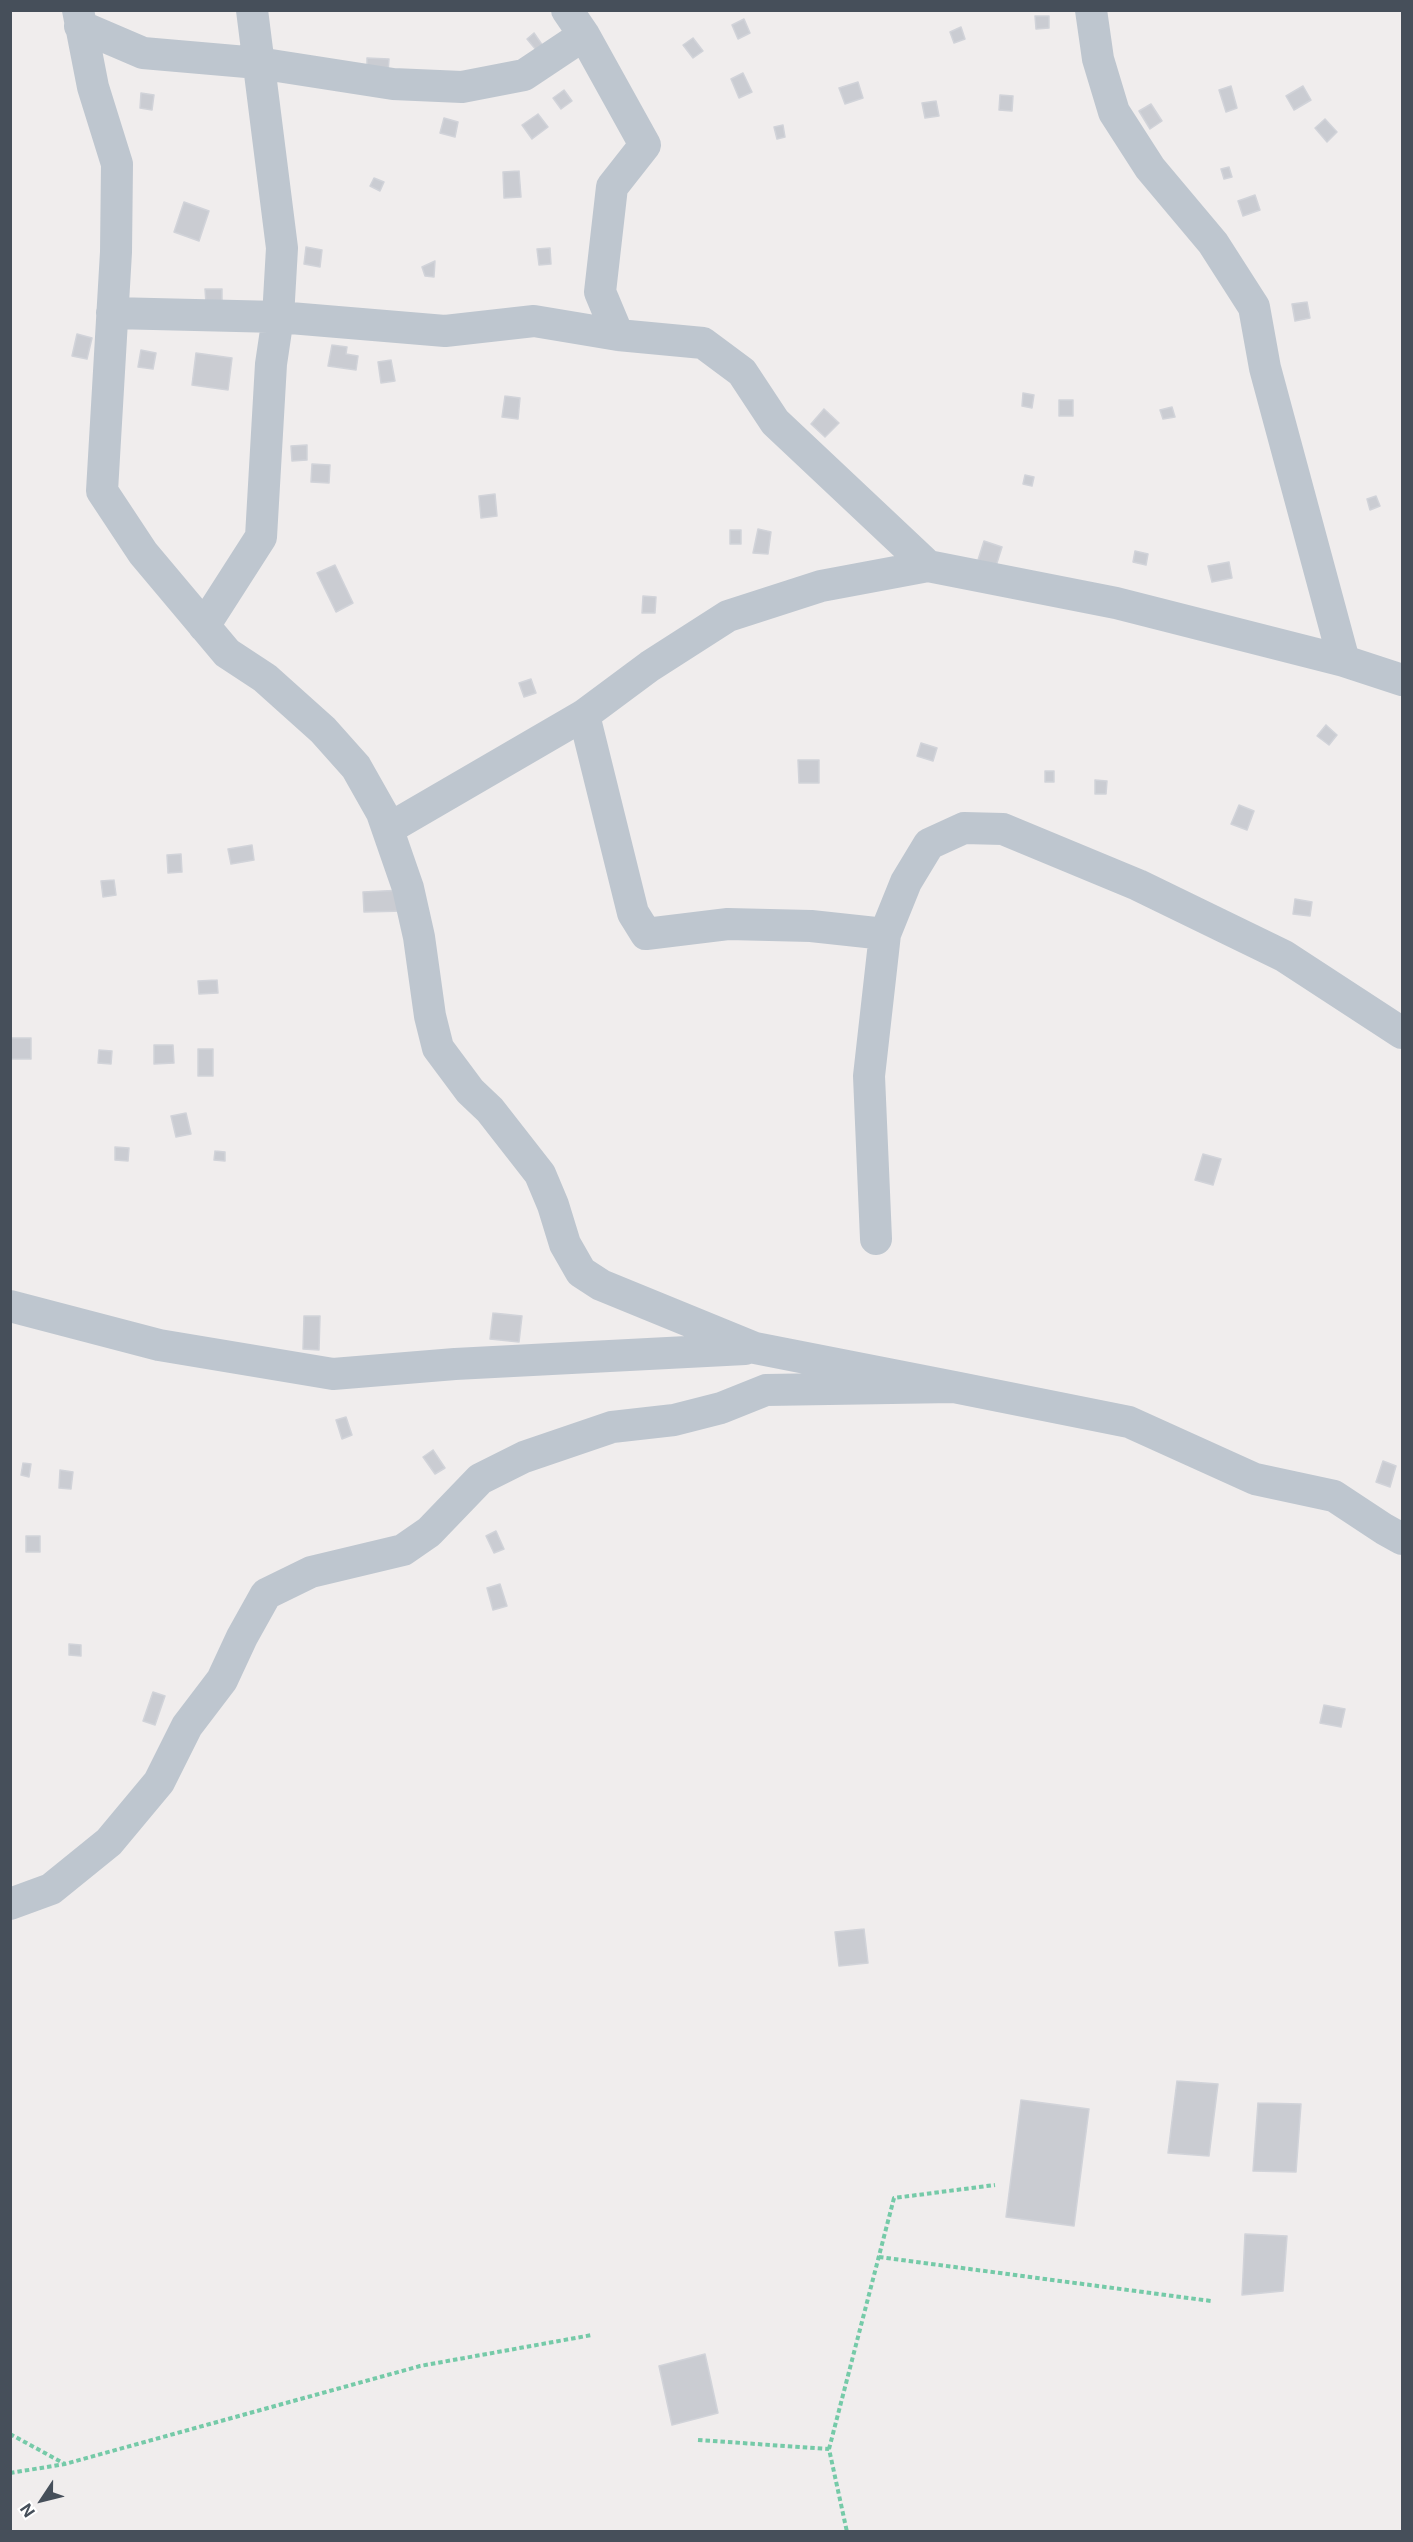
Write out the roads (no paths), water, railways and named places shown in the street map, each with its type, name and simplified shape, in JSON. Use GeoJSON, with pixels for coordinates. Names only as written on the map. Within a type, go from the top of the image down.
{"type":"FeatureCollection","features":[{"type":"Feature","properties":{"kind":"street"},"geometry":{"type":"LineString","coordinates":[[204,626],[261,537],[271,363],[278,317],[282,248],[252,10]]}},
{"type":"Feature","properties":{"kind":"street"},"geometry":{"type":"LineString","coordinates":[[1091,10],[1098,59],[1114,112],[1150,168],[1213,243],[1254,307],[1264,368],[1344,661]]}},
{"type":"Feature","properties":{"kind":"street"},"geometry":{"type":"LineString","coordinates":[[79,18],[143,53],[258,63],[393,84],[462,87],[524,75],[576,23],[645,146],[612,187],[600,292],[618,336]]}},
{"type":"Feature","properties":{"kind":"street"},"geometry":{"type":"LineString","coordinates":[[79,18],[93,87],[117,165],[116,252],[102,491],[143,553],[227,653],[265,678],[323,730],[356,767],[382,813],[408,888],[419,937],[430,1016],[438,1048],[470,1091],[489,1110],[540,1174],[553,1204],[565,1244],[581,1272],[601,1285],[755,1348],[1129,1422],[1255,1479],[1334,1496],[1384,1530],[1402,1539]]}},
{"type":"Feature","properties":{"kind":"street"},"geometry":{"type":"LineString","coordinates":[[112,313],[278,317],[445,331],[534,321],[618,336],[703,343],[742,372],[775,422],[928,567]]}},
{"type":"Feature","properties":{"kind":"street"},"geometry":{"type":"LineString","coordinates":[[388,829],[584,715],[650,666],[728,616],[822,586],[928,567],[1116,603],[1344,661],[1402,680]]}},
{"type":"Feature","properties":{"kind":"street"},"geometry":{"type":"LineString","coordinates":[[584,715],[633,913],[646,934],[728,924],[811,926],[885,934]]}},
{"type":"Feature","properties":{"kind":"street"},"geometry":{"type":"LineString","coordinates":[[876,1239],[869,1076],[885,934],[906,882],[929,844],[964,828],[1003,828],[1138,885],[1284,956],[1402,1033]]}},
{"type":"Feature","properties":{"kind":"street"},"geometry":{"type":"LineString","coordinates":[[10,1306],[159,1345],[333,1374],[466,1363],[755,1348]]}},
{"type":"Feature","properties":{"kind":"street"},"geometry":{"type":"LineString","coordinates":[[10,1904],[51,1888],[101,1848],[159,1782],[187,1726],[222,1680],[266,1594],[311,1572],[403,1550],[429,1532],[480,1479],[524,1457],[612,1427],[674,1420],[721,1408],[766,1390],[954,1387]]}}]}
